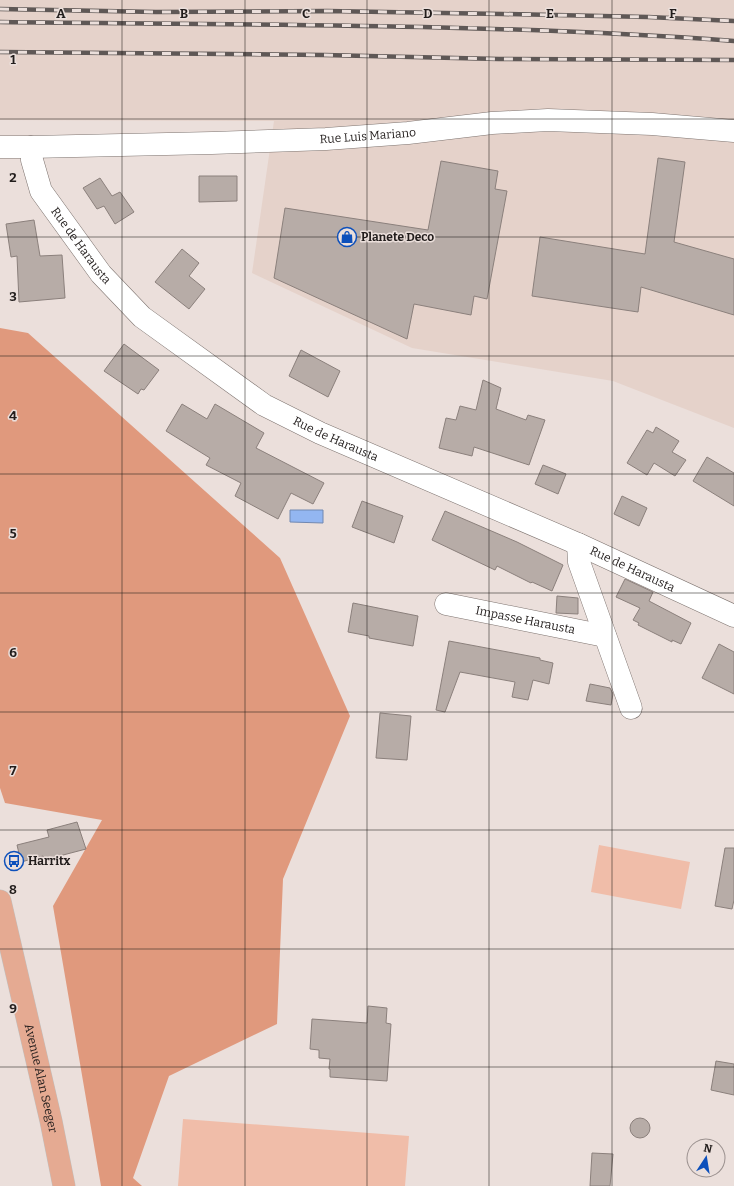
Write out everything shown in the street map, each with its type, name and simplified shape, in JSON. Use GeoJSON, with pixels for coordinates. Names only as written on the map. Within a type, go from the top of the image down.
{"type":"FeatureCollection","features":[{"type":"Feature","properties":{"kind":"main road","name":"Avenue Alan Seeger"},"geometry":{"type":"LineString","coordinates":[[1,912],[51,1121],[64,1186]]}},
{"type":"Feature","properties":{"kind":"street","name":"Rue Luis Mariano"},"geometry":{"type":"LineString","coordinates":[[0,147],[326,139],[408,133],[492,123],[548,120],[652,124],[734,131]]}},
{"type":"Feature","properties":{"kind":"street","name":"Rue de Harausta"},"geometry":{"type":"LineString","coordinates":[[31,147],[32,160],[41,191],[101,274],[142,317],[264,405],[320,433],[578,544],[734,616]]}},
{"type":"Feature","properties":{"kind":"street"},"geometry":{"type":"LineString","coordinates":[[578,544],[579,562],[631,708]]}},
{"type":"Feature","properties":{"kind":"street","name":"Impasse Harausta"},"geometry":{"type":"LineString","coordinates":[[446,604],[605,636]]}},
{"type":"Feature","properties":{"kind":"shaded area"},"geometry":{"type":"Polygon","coordinates":[[[0,0],[734,0],[734,428],[613,381],[412,348],[252,273],[274,121],[0,120],[0,0]]]}},
{"type":"Feature","properties":{"kind":"shaded area"},"geometry":{"type":"Polygon","coordinates":[[[0,328],[28,333],[280,558],[350,716],[283,879],[277,1024],[169,1076],[133,1178],[142,1186],[101,1186],[53,906],[102,820],[5,803],[0,788],[0,328]]]}},
{"type":"Feature","properties":{"kind":"shaded area"},"geometry":{"type":"Polygon","coordinates":[[[599,845],[690,862],[681,909],[591,892],[599,845]]]}},
{"type":"Feature","properties":{"kind":"shaded area"},"geometry":{"type":"Polygon","coordinates":[[[183,1119],[409,1136],[405,1186],[178,1186],[183,1119]]]}},
{"type":"Feature","properties":{"kind":"water"},"geometry":{"type":"Polygon","coordinates":[[[290,510],[323,510],[323,523],[290,522],[290,510]]]}},
{"type":"Feature","properties":{"kind":"building"},"geometry":{"type":"Polygon","coordinates":[[[658,158],[685,162],[674,242],[734,259],[734,315],[641,287],[638,312],[532,296],[540,237],[645,254],[658,158]]]}},
{"type":"Feature","properties":{"kind":"building"},"geometry":{"type":"Polygon","coordinates":[[[441,161],[498,171],[495,189],[507,191],[487,299],[474,296],[471,315],[414,304],[407,339],[274,278],[285,208],[428,230],[441,161]]]}},
{"type":"Feature","properties":{"kind":"building"},"geometry":{"type":"Polygon","coordinates":[[[199,176],[237,176],[237,201],[199,202],[199,176]]]}},
{"type":"Feature","properties":{"kind":"building"},"geometry":{"type":"Polygon","coordinates":[[[100,178],[112,196],[120,192],[134,212],[115,224],[104,206],[97,209],[83,188],[100,178]]]}},
{"type":"Feature","properties":{"kind":"building"},"geometry":{"type":"Polygon","coordinates":[[[34,220],[40,256],[62,255],[65,298],[19,302],[17,256],[11,257],[6,224],[34,220]]]}},
{"type":"Feature","properties":{"kind":"building"},"geometry":{"type":"Polygon","coordinates":[[[182,249],[199,263],[189,276],[205,289],[189,309],[155,282],[182,249]]]}},
{"type":"Feature","properties":{"kind":"building"},"geometry":{"type":"Polygon","coordinates":[[[124,344],[159,370],[144,390],[141,389],[138,394],[104,371],[124,344]]]}},
{"type":"Feature","properties":{"kind":"building"},"geometry":{"type":"Polygon","coordinates":[[[301,350],[340,371],[328,397],[289,376],[301,350]]]}},
{"type":"Feature","properties":{"kind":"building"},"geometry":{"type":"Polygon","coordinates":[[[483,380],[501,388],[496,409],[526,420],[528,415],[545,420],[529,465],[474,447],[472,456],[439,448],[446,418],[456,420],[460,406],[476,410],[483,380]]]}},
{"type":"Feature","properties":{"kind":"building"},"geometry":{"type":"Polygon","coordinates":[[[182,404],[207,419],[215,404],[264,433],[256,448],[324,483],[313,504],[291,493],[278,519],[235,496],[241,483],[206,465],[210,458],[166,431],[182,404]]]}},
{"type":"Feature","properties":{"kind":"building"},"geometry":{"type":"Polygon","coordinates":[[[656,427],[679,441],[672,452],[686,460],[675,476],[654,463],[647,475],[627,463],[647,430],[653,433],[656,427]]]}},
{"type":"Feature","properties":{"kind":"building"},"geometry":{"type":"Polygon","coordinates":[[[707,457],[734,473],[734,506],[693,481],[707,457]]]}},
{"type":"Feature","properties":{"kind":"building"},"geometry":{"type":"Polygon","coordinates":[[[543,465],[566,474],[558,494],[535,484],[543,465]]]}},
{"type":"Feature","properties":{"kind":"building"},"geometry":{"type":"Polygon","coordinates":[[[622,496],[647,508],[639,526],[614,514],[622,496]]]}},
{"type":"Feature","properties":{"kind":"building"},"geometry":{"type":"Polygon","coordinates":[[[362,501],[403,516],[394,543],[352,527],[362,501]]]}},
{"type":"Feature","properties":{"kind":"building"},"geometry":{"type":"Polygon","coordinates":[[[445,511],[517,542],[563,565],[552,591],[532,582],[531,583],[497,566],[495,570],[432,540],[445,511]]]}},
{"type":"Feature","properties":{"kind":"building"},"geometry":{"type":"Polygon","coordinates":[[[625,579],[653,592],[649,601],[691,623],[681,644],[672,640],[672,642],[638,625],[639,623],[633,620],[640,608],[616,597],[625,579]]]}},
{"type":"Feature","properties":{"kind":"building"},"geometry":{"type":"Polygon","coordinates":[[[557,596],[578,598],[578,614],[556,613],[557,596]]]}},
{"type":"Feature","properties":{"kind":"building"},"geometry":{"type":"Polygon","coordinates":[[[353,603],[418,616],[413,646],[369,638],[369,636],[348,632],[353,603]]]}},
{"type":"Feature","properties":{"kind":"building"},"geometry":{"type":"Polygon","coordinates":[[[449,641],[540,658],[540,660],[553,663],[549,684],[533,680],[528,700],[512,697],[515,682],[460,672],[445,712],[436,710],[449,641]]]}},
{"type":"Feature","properties":{"kind":"building"},"geometry":{"type":"Polygon","coordinates":[[[719,644],[734,652],[734,694],[702,678],[719,644]]]}},
{"type":"Feature","properties":{"kind":"building"},"geometry":{"type":"Polygon","coordinates":[[[590,684],[610,688],[613,694],[611,705],[586,701],[590,684]]]}},
{"type":"Feature","properties":{"kind":"building"},"geometry":{"type":"Polygon","coordinates":[[[380,713],[411,716],[407,760],[376,758],[380,713]]]}},
{"type":"Feature","properties":{"kind":"building"},"geometry":{"type":"Polygon","coordinates":[[[77,822],[86,849],[44,860],[43,856],[21,862],[17,845],[49,837],[47,830],[77,822]]]}},
{"type":"Feature","properties":{"kind":"building"},"geometry":{"type":"Polygon","coordinates":[[[725,848],[734,848],[734,900],[732,909],[715,906],[725,848]]]}},
{"type":"Feature","properties":{"kind":"building"},"geometry":{"type":"Polygon","coordinates":[[[368,1006],[387,1008],[386,1023],[391,1024],[387,1081],[330,1077],[330,1059],[319,1058],[319,1050],[310,1049],[312,1019],[367,1023],[368,1006]]]}},
{"type":"Feature","properties":{"kind":"building"},"geometry":{"type":"Polygon","coordinates":[[[716,1061],[734,1064],[734,1095],[711,1090],[716,1061]]]}},
{"type":"Feature","properties":{"kind":"building"},"geometry":{"type":"Polygon","coordinates":[[[640,1118],[647,1121],[650,1128],[647,1135],[640,1138],[633,1135],[630,1128],[633,1121],[640,1118]]]}},
{"type":"Feature","properties":{"kind":"building"},"geometry":{"type":"Polygon","coordinates":[[[592,1153],[613,1154],[610,1186],[590,1186],[592,1153]]]}},
{"type":"Feature","properties":{"kind":"railway"},"geometry":{"type":"LineString","coordinates":[[0,9],[156,12],[327,11],[648,17],[734,21]]}},
{"type":"Feature","properties":{"kind":"railway"},"geometry":{"type":"LineString","coordinates":[[0,22],[459,28],[642,35],[734,41]]}},
{"type":"Feature","properties":{"kind":"railway"},"geometry":{"type":"LineString","coordinates":[[0,52],[324,55],[499,59],[734,60]]}},
{"type":"Feature","properties":{"kind":"place","name":"Planete Deco"},"geometry":{"type":"Point","coordinates":[347,237]}},
{"type":"Feature","properties":{"kind":"place","name":"Harritx"},"geometry":{"type":"Point","coordinates":[14,861]}}]}
